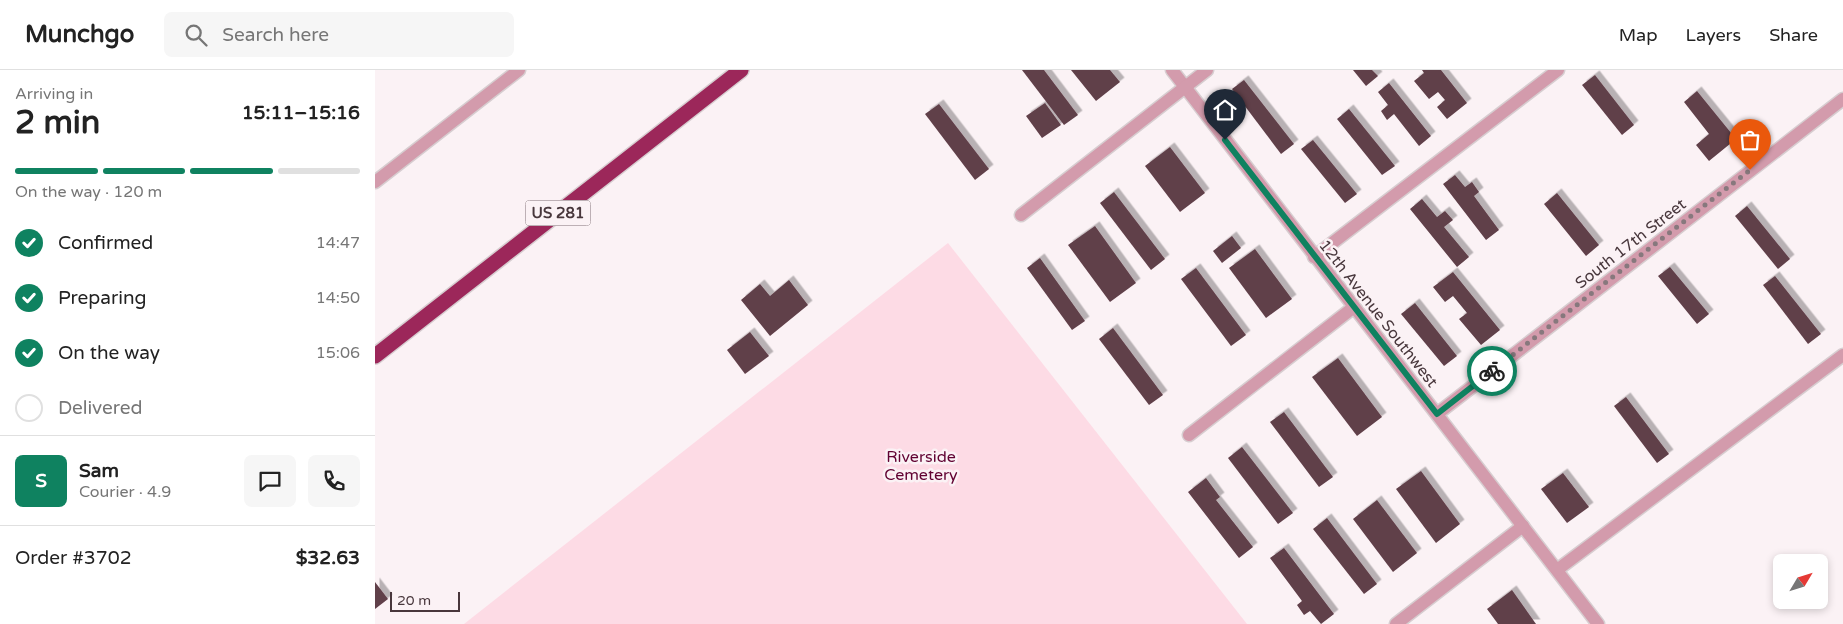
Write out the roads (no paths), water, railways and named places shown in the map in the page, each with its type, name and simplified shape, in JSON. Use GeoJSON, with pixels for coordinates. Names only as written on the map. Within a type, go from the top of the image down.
{"type":"FeatureCollection","features":[{"type":"Feature","properties":{"kind":"highway","name":"US 281"},"geometry":{"type":"LineString","coordinates":[[375,356],[741,70]]}},
{"type":"Feature","properties":{"kind":"street"},"geometry":{"type":"LineString","coordinates":[[375,182],[519,70]]}},
{"type":"Feature","properties":{"kind":"street","name":"12th Avenue Southwest"},"geometry":{"type":"LineString","coordinates":[[1172,70],[1598,624]]}},
{"type":"Feature","properties":{"kind":"street"},"geometry":{"type":"LineString","coordinates":[[1021,214],[1207,70]]}},
{"type":"Feature","properties":{"kind":"street"},"geometry":{"type":"LineString","coordinates":[[1314,257],[1558,70]]}},
{"type":"Feature","properties":{"kind":"street","name":"South 17th Street"},"geometry":{"type":"LineString","coordinates":[[1437,414],[1843,98]]}},
{"type":"Feature","properties":{"kind":"street"},"geometry":{"type":"LineString","coordinates":[[1189,435],[1354,307]]}},
{"type":"Feature","properties":{"kind":"street"},"geometry":{"type":"LineString","coordinates":[[1557,570],[1843,355]]}},
{"type":"Feature","properties":{"kind":"street"},"geometry":{"type":"LineString","coordinates":[[1396,624],[1523,526]]}},
{"type":"Feature","properties":{"kind":"park label","name":"Riverside Cemetery"},"geometry":{"type":"Point","coordinates":[921,465]}}]}
